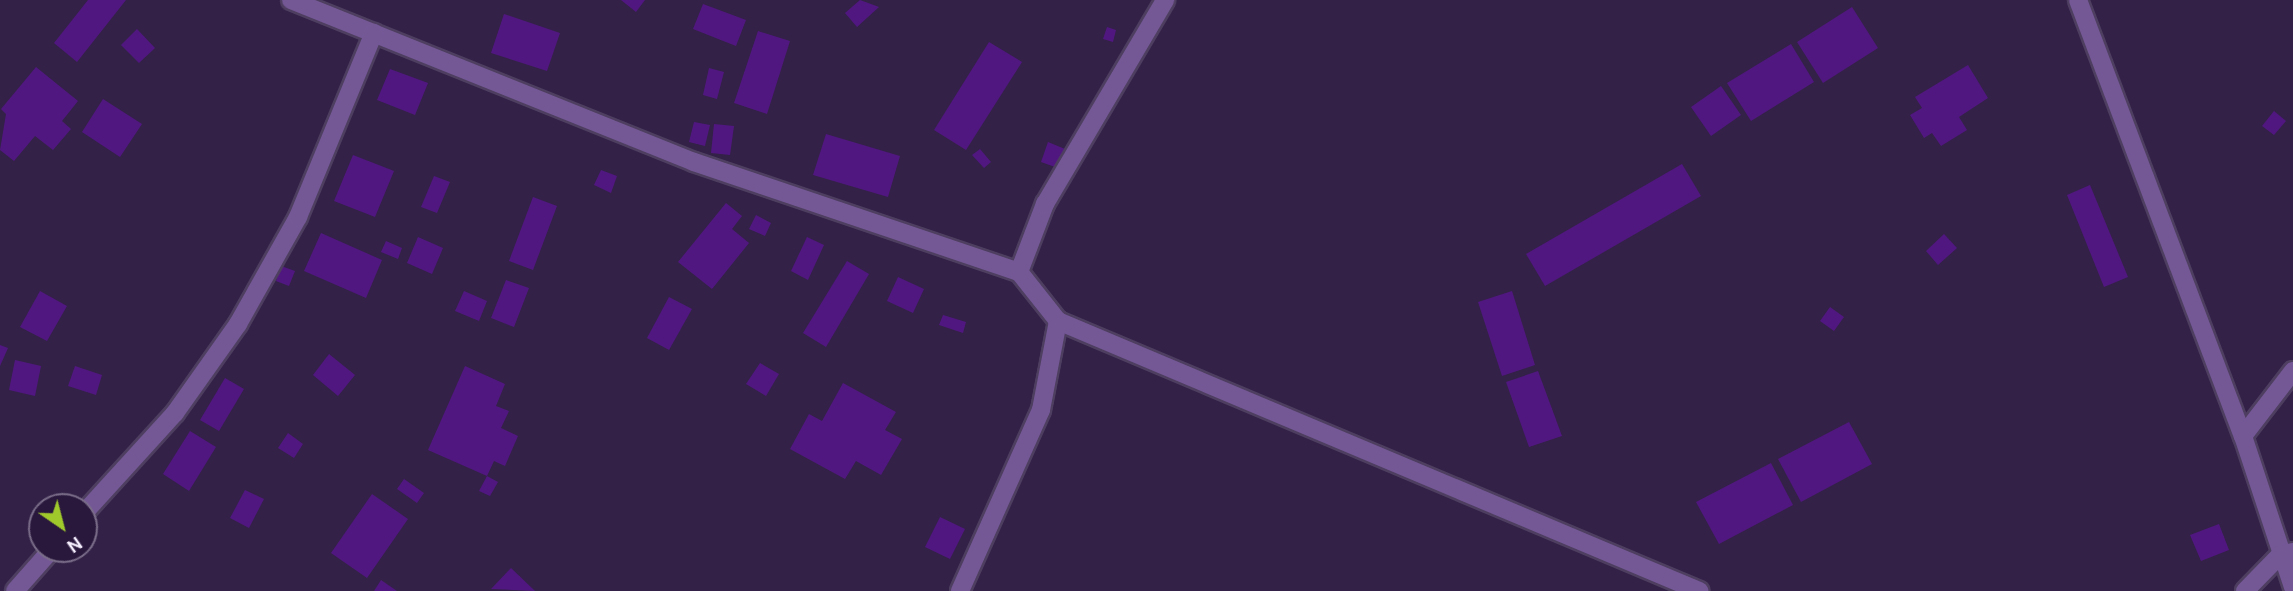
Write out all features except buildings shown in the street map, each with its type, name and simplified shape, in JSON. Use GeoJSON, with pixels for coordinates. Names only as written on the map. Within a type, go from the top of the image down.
{"type":"FeatureCollection","features":[{"type":"Feature","properties":{"kind":"street"},"geometry":{"type":"LineString","coordinates":[[291,0],[694,162],[1019,272],[1058,321],[1699,591]]}},
{"type":"Feature","properties":{"kind":"street"},"geometry":{"type":"LineString","coordinates":[[1019,272],[1045,204],[1164,0]]}},
{"type":"Feature","properties":{"kind":"street"},"geometry":{"type":"LineString","coordinates":[[2078,0],[2287,553],[2293,587]]}},
{"type":"Feature","properties":{"kind":"street"},"geometry":{"type":"LineString","coordinates":[[98,498],[175,413],[238,324],[298,217],[374,33]]}},
{"type":"Feature","properties":{"kind":"street"},"geometry":{"type":"LineString","coordinates":[[960,591],[1041,410],[1058,321]]}},
{"type":"Feature","properties":{"kind":"street"},"geometry":{"type":"LineString","coordinates":[[2243,436],[2293,371]]}},
{"type":"Feature","properties":{"kind":"street"},"geometry":{"type":"LineString","coordinates":[[2245,591],[2287,553]]}},
{"type":"Feature","properties":{"kind":"street"},"geometry":{"type":"LineString","coordinates":[[15,591],[39,563]]}}]}
